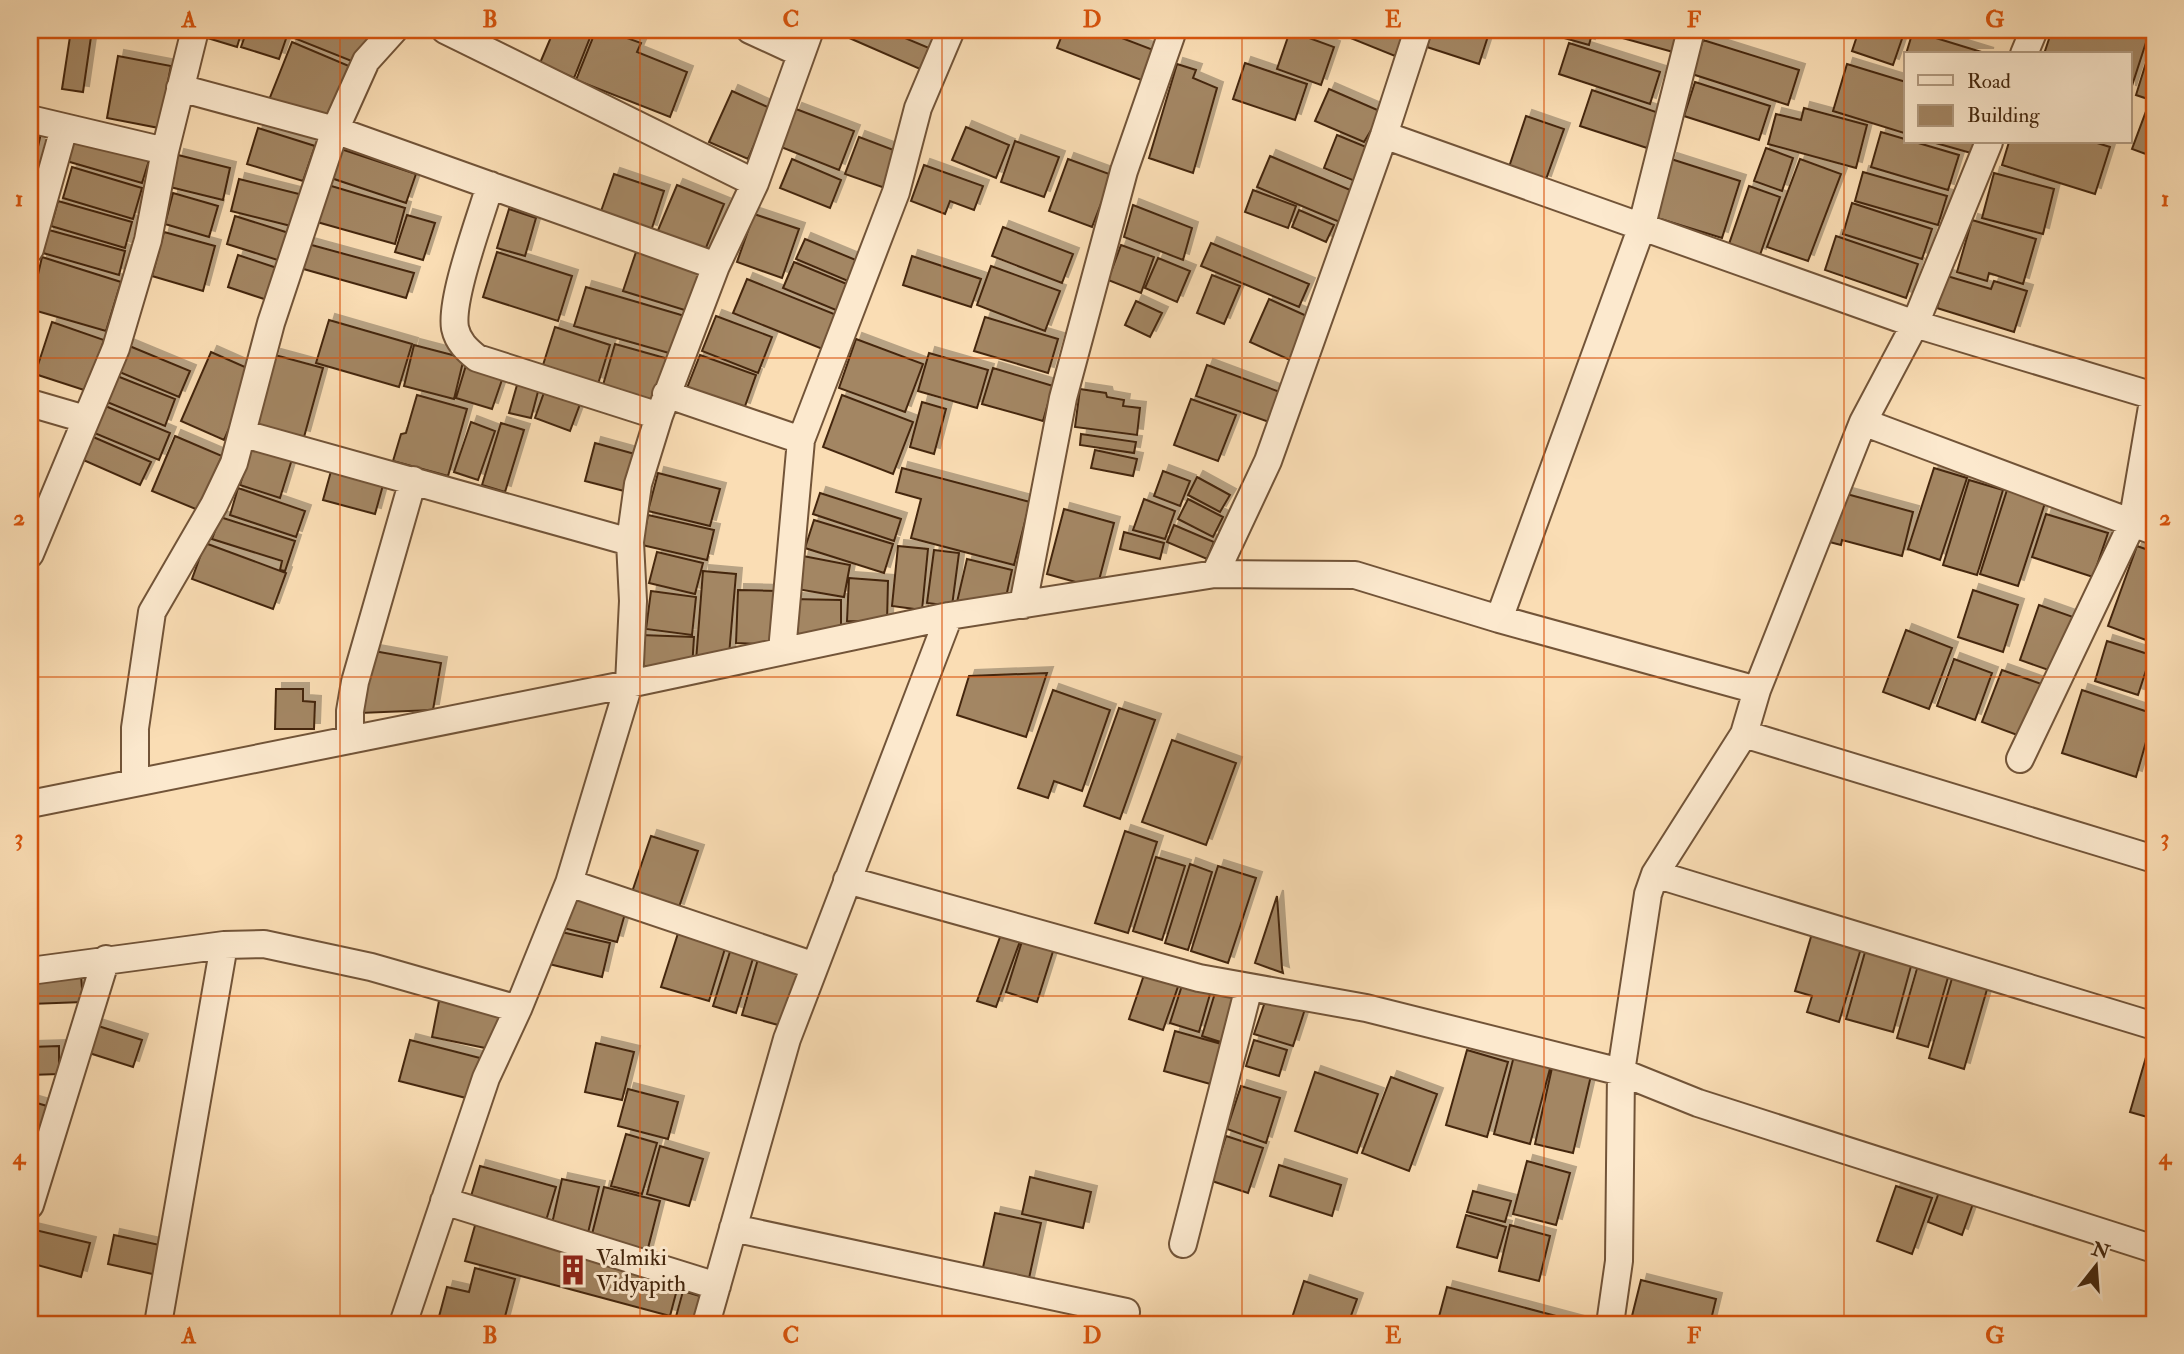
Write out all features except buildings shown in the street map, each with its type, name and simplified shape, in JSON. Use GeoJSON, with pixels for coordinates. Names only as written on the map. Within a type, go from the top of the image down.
{"type":"FeatureCollection","features":[{"type":"Feature","properties":{"kind":"street"},"geometry":{"type":"LineString","coordinates":[[30,554],[116,348],[148,240],[165,151],[195,30]]}},
{"type":"Feature","properties":{"kind":"street"},"geometry":{"type":"LineString","coordinates":[[135,781],[135,728],[152,612],[214,505],[244,434],[271,323],[335,130],[366,61],[394,30]]}},
{"type":"Feature","properties":{"kind":"street"},"geometry":{"type":"LineString","coordinates":[[445,30],[755,183]]}},
{"type":"Feature","properties":{"kind":"street"},"geometry":{"type":"LineString","coordinates":[[403,1324],[486,1078],[518,1009],[569,883],[629,684],[633,601],[630,542],[638,484],[663,405],[692,335],[716,266],[755,183],[805,42],[750,30]]}},
{"type":"Feature","properties":{"kind":"street"},"geometry":{"type":"LineString","coordinates":[[782,651],[801,440],[896,192],[918,108],[951,30]]}},
{"type":"Feature","properties":{"kind":"street"},"geometry":{"type":"LineString","coordinates":[[1023,605],[1067,385],[1124,171],[1173,30]]}},
{"type":"Feature","properties":{"kind":"street"},"geometry":{"type":"LineString","coordinates":[[1215,574],[1268,461],[1384,135],[1418,30]]}},
{"type":"Feature","properties":{"kind":"street"},"geometry":{"type":"LineString","coordinates":[[1499,619],[1641,229],[1690,30]]}},
{"type":"Feature","properties":{"kind":"street"},"geometry":{"type":"LineString","coordinates":[[2025,52],[2034,30]]}},
{"type":"Feature","properties":{"kind":"street"},"geometry":{"type":"LineString","coordinates":[[180,88],[335,130],[716,266]]}},
{"type":"Feature","properties":{"kind":"street"},"geometry":{"type":"LineString","coordinates":[[30,119],[165,151]]}},
{"type":"Feature","properties":{"kind":"street"},"geometry":{"type":"LineString","coordinates":[[30,249],[64,128]]}},
{"type":"Feature","properties":{"kind":"street"},"geometry":{"type":"LineString","coordinates":[[1384,135],[1641,229],[1915,324],[2154,396],[2143,527],[2020,759]]}},
{"type":"Feature","properties":{"kind":"street"},"geometry":{"type":"LineString","coordinates":[[1614,1323],[1622,1188],[1621,1072],[1648,894],[1655,874],[1744,734],[1757,690],[1863,422],[1915,324],[1988,144]]}},
{"type":"Feature","properties":{"kind":"street"},"geometry":{"type":"LineString","coordinates":[[490,185],[456,302],[455,328],[463,346],[477,358],[801,440]]}},
{"type":"Feature","properties":{"kind":"street"},"geometry":{"type":"LineString","coordinates":[[30,403],[85,419]]}},
{"type":"Feature","properties":{"kind":"street"},"geometry":{"type":"LineString","coordinates":[[1863,422],[2143,527]]}},
{"type":"Feature","properties":{"kind":"street"},"geometry":{"type":"LineString","coordinates":[[244,434],[630,542]]}},
{"type":"Feature","properties":{"kind":"street"},"geometry":{"type":"LineString","coordinates":[[350,740],[350,711],[355,682],[413,480]]}},
{"type":"Feature","properties":{"kind":"street"},"geometry":{"type":"LineString","coordinates":[[30,804],[629,684],[949,616],[1215,574],[1355,575],[1499,619],[1757,690]]}},
{"type":"Feature","properties":{"kind":"street"},"geometry":{"type":"LineString","coordinates":[[706,1324],[787,1039],[949,616]]}},
{"type":"Feature","properties":{"kind":"street"},"geometry":{"type":"LineString","coordinates":[[1744,734],[2154,859]]}},
{"type":"Feature","properties":{"kind":"street"},"geometry":{"type":"LineString","coordinates":[[1655,874],[2154,1026]]}},
{"type":"Feature","properties":{"kind":"street"},"geometry":{"type":"LineString","coordinates":[[847,880],[1199,978],[1366,1008],[1621,1072],[1698,1103],[2154,1249]]}},
{"type":"Feature","properties":{"kind":"street"},"geometry":{"type":"LineString","coordinates":[[569,883],[815,966]]}},
{"type":"Feature","properties":{"kind":"street"},"geometry":{"type":"LineString","coordinates":[[30,971],[224,945],[264,944],[334,957],[518,1009]]}},
{"type":"Feature","properties":{"kind":"street"},"geometry":{"type":"LineString","coordinates":[[158,1324],[224,945]]}},
{"type":"Feature","properties":{"kind":"street"},"geometry":{"type":"LineString","coordinates":[[30,1205],[106,959]]}},
{"type":"Feature","properties":{"kind":"street"},"geometry":{"type":"LineString","coordinates":[[1183,1244],[1249,987]]}},
{"type":"Feature","properties":{"kind":"street"},"geometry":{"type":"LineString","coordinates":[[444,1201],[717,1286]]}},
{"type":"Feature","properties":{"kind":"street"},"geometry":{"type":"LineString","coordinates":[[733,1228],[1126,1312]]}},
{"type":"Feature","properties":{"kind":"place","name":"Valmiki Vidyapith"},"geometry":{"type":"Point","coordinates":[573,1270]}}]}
